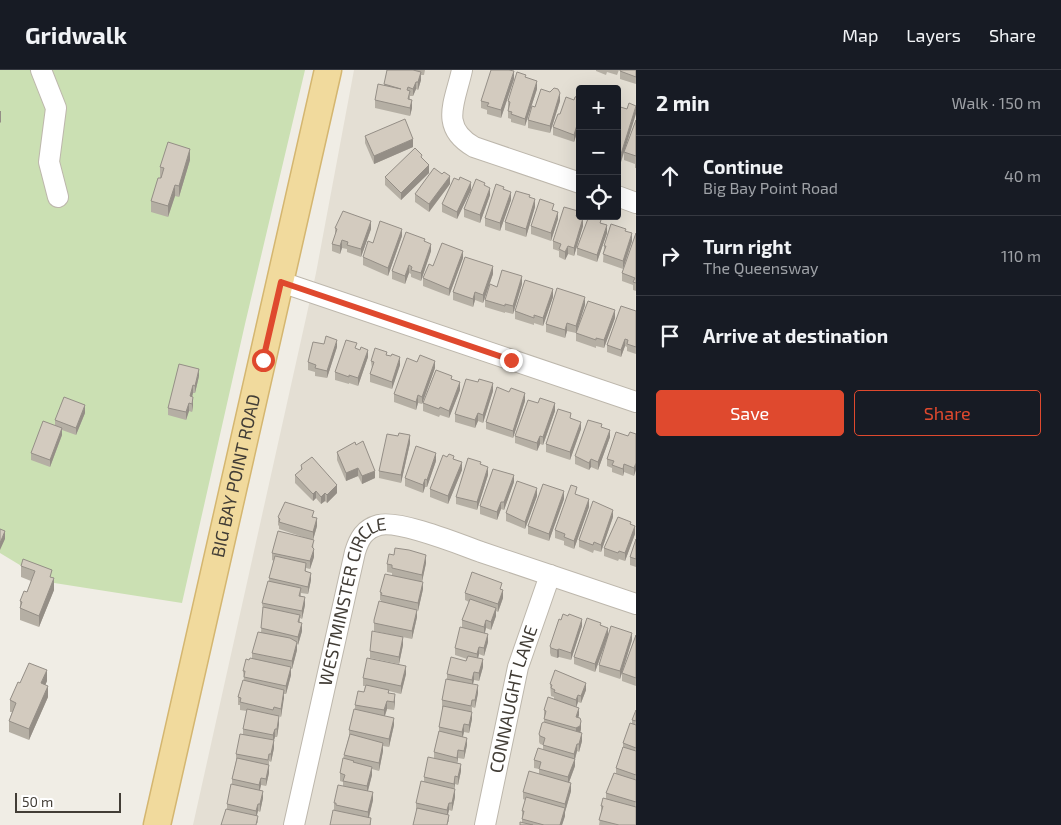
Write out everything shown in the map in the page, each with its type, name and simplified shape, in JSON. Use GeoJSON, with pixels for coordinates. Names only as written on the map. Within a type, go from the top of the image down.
{"type":"FeatureCollection","features":[{"type":"Feature","properties":{"kind":"main road","name":"BIG BAY POINT ROAD"},"geometry":{"type":"LineString","coordinates":[[157,825],[328,70]]}},
{"type":"Feature","properties":{"kind":"street"},"geometry":{"type":"LineString","coordinates":[[41,70],[56,108],[49,162],[58,197]]}},
{"type":"Feature","properties":{"kind":"street"},"geometry":{"type":"LineString","coordinates":[[462,70],[452,121],[459,136],[465,142],[474,147],[576,182]]}},
{"type":"Feature","properties":{"kind":"street"},"geometry":{"type":"LineString","coordinates":[[621,197],[636,202]]}},
{"type":"Feature","properties":{"kind":"street"},"geometry":{"type":"LineString","coordinates":[[281,282],[636,402]]}},
{"type":"Feature","properties":{"kind":"street","name":"WESTMINSTER CIRCLE"},"geometry":{"type":"LineString","coordinates":[[294,825],[355,552],[360,538],[367,530],[378,525],[397,525],[636,604]]}},
{"type":"Feature","properties":{"kind":"street","name":"CONNAUGHT LANE"},"geometry":{"type":"LineString","coordinates":[[485,825],[518,667],[550,575]]}},
{"type":"Feature","properties":{"kind":"shaded area"},"geometry":{"type":"Polygon","coordinates":[[[354,70],[636,70],[636,825],[193,825],[316,273],[354,70]]]}},
{"type":"Feature","properties":{"kind":"green space"},"geometry":{"type":"Polygon","coordinates":[[[0,70],[305,70],[182,603],[48,582],[0,553],[0,70]]]}},
{"type":"Feature","properties":{"kind":"building"},"geometry":{"type":"Polygon","coordinates":[[[387,70],[413,70],[421,72],[418,82],[416,82],[413,89],[408,87],[407,90],[410,91],[408,99],[412,100],[410,108],[375,100],[378,84],[401,89],[384,84],[387,70]]]}},
{"type":"Feature","properties":{"kind":"building"},"geometry":{"type":"Polygon","coordinates":[[[491,70],[514,71],[501,110],[487,106],[489,103],[481,101],[491,70]]]}},
{"type":"Feature","properties":{"kind":"building"},"geometry":{"type":"Polygon","coordinates":[[[636,70],[636,77],[620,71],[636,70]]]}},
{"type":"Feature","properties":{"kind":"building"},"geometry":{"type":"Polygon","coordinates":[[[517,72],[537,81],[525,119],[508,111],[510,102],[508,101],[517,72]]]}},
{"type":"Feature","properties":{"kind":"building"},"geometry":{"type":"Polygon","coordinates":[[[554,88],[558,89],[560,93],[550,126],[528,120],[532,106],[535,107],[541,89],[550,92],[554,88]]]}},
{"type":"Feature","properties":{"kind":"building"},"geometry":{"type":"Polygon","coordinates":[[[566,97],[574,100],[575,97],[576,128],[574,135],[553,127],[566,97]]]}},
{"type":"Feature","properties":{"kind":"building"},"geometry":{"type":"Polygon","coordinates":[[[629,103],[636,106],[621,154],[621,107],[627,109],[629,103]]]}},
{"type":"Feature","properties":{"kind":"building"},"geometry":{"type":"Polygon","coordinates":[[[405,119],[413,139],[374,156],[365,136],[405,119]]]}},
{"type":"Feature","properties":{"kind":"building"},"geometry":{"type":"Polygon","coordinates":[[[636,120],[636,156],[624,152],[636,120]]]}},
{"type":"Feature","properties":{"kind":"building"},"geometry":{"type":"Polygon","coordinates":[[[168,142],[190,149],[179,186],[175,185],[168,206],[151,201],[158,178],[161,178],[164,168],[160,167],[168,142]]]}},
{"type":"Feature","properties":{"kind":"building"},"geometry":{"type":"Polygon","coordinates":[[[415,148],[429,165],[401,193],[385,177],[415,148]]]}},
{"type":"Feature","properties":{"kind":"building"},"geometry":{"type":"Polygon","coordinates":[[[434,168],[442,174],[444,172],[450,176],[429,204],[415,194],[434,168]]]}},
{"type":"Feature","properties":{"kind":"building"},"geometry":{"type":"Polygon","coordinates":[[[460,177],[471,182],[457,212],[442,204],[454,178],[459,180],[460,177]]]}},
{"type":"Feature","properties":{"kind":"building"},"geometry":{"type":"Polygon","coordinates":[[[476,179],[485,183],[484,185],[490,188],[480,215],[464,209],[476,179]]]}},
{"type":"Feature","properties":{"kind":"building"},"geometry":{"type":"Polygon","coordinates":[[[496,184],[511,192],[500,223],[485,218],[496,184]]]}},
{"type":"Feature","properties":{"kind":"building"},"geometry":{"type":"Polygon","coordinates":[[[516,191],[530,195],[529,197],[535,199],[526,229],[505,222],[516,191]]]}},
{"type":"Feature","properties":{"kind":"building"},"geometry":{"type":"Polygon","coordinates":[[[540,199],[554,204],[552,210],[558,212],[551,233],[531,226],[540,199]]]}},
{"type":"Feature","properties":{"kind":"building"},"geometry":{"type":"Polygon","coordinates":[[[564,207],[576,210],[576,220],[582,220],[574,248],[568,246],[565,252],[559,249],[561,244],[553,241],[564,207]]]}},
{"type":"Feature","properties":{"kind":"building"},"geometry":{"type":"Polygon","coordinates":[[[343,211],[371,221],[361,249],[347,245],[348,242],[342,240],[340,246],[332,244],[337,229],[335,228],[343,211]]]}},
{"type":"Feature","properties":{"kind":"building"},"geometry":{"type":"Polygon","coordinates":[[[588,220],[601,220],[600,223],[607,225],[597,255],[577,248],[588,220]]]}},
{"type":"Feature","properties":{"kind":"building"},"geometry":{"type":"Polygon","coordinates":[[[380,221],[402,229],[388,268],[363,257],[368,241],[373,243],[380,221]]]}},
{"type":"Feature","properties":{"kind":"building"},"geometry":{"type":"Polygon","coordinates":[[[611,224],[632,233],[623,261],[603,254],[611,224]]]}},
{"type":"Feature","properties":{"kind":"building"},"geometry":{"type":"Polygon","coordinates":[[[406,232],[425,239],[424,241],[431,244],[421,273],[411,270],[412,267],[409,265],[405,276],[392,271],[406,232]]]}},
{"type":"Feature","properties":{"kind":"building"},"geometry":{"type":"Polygon","coordinates":[[[636,233],[636,283],[633,282],[635,278],[622,273],[636,233]]]}},
{"type":"Feature","properties":{"kind":"building"},"geometry":{"type":"Polygon","coordinates":[[[442,243],[463,251],[449,289],[423,278],[429,264],[433,266],[442,243]]]}},
{"type":"Feature","properties":{"kind":"building"},"geometry":{"type":"Polygon","coordinates":[[[465,257],[493,266],[483,295],[475,292],[473,299],[453,292],[465,257]]]}},
{"type":"Feature","properties":{"kind":"building"},"geometry":{"type":"Polygon","coordinates":[[[502,270],[522,276],[513,306],[505,304],[505,306],[485,300],[490,284],[497,287],[502,270]]]}},
{"type":"Feature","properties":{"kind":"building"},"geometry":{"type":"Polygon","coordinates":[[[525,280],[553,289],[543,318],[534,315],[534,318],[515,311],[525,280]]]}},
{"type":"Feature","properties":{"kind":"building"},"geometry":{"type":"Polygon","coordinates":[[[557,288],[585,297],[576,326],[567,323],[565,330],[546,324],[557,288]]]}},
{"type":"Feature","properties":{"kind":"building"},"geometry":{"type":"Polygon","coordinates":[[[588,301],[615,310],[604,340],[596,338],[596,340],[576,333],[588,301]]]}},
{"type":"Feature","properties":{"kind":"building"},"geometry":{"type":"Polygon","coordinates":[[[621,306],[636,311],[636,347],[627,344],[628,340],[625,339],[621,350],[607,345],[621,306]]]}},
{"type":"Feature","properties":{"kind":"building"},"geometry":{"type":"Polygon","coordinates":[[[326,336],[337,340],[327,371],[315,368],[316,365],[308,362],[313,342],[324,344],[326,336]]]}},
{"type":"Feature","properties":{"kind":"building"},"geometry":{"type":"Polygon","coordinates":[[[346,340],[357,343],[355,348],[360,350],[361,347],[368,350],[358,378],[335,372],[346,340]]]}},
{"type":"Feature","properties":{"kind":"building"},"geometry":{"type":"Polygon","coordinates":[[[375,348],[387,352],[386,355],[391,356],[392,354],[400,357],[392,382],[370,374],[374,362],[371,361],[375,348]]]}},
{"type":"Feature","properties":{"kind":"building"},"geometry":{"type":"Polygon","coordinates":[[[420,355],[435,361],[422,397],[418,395],[416,402],[394,394],[407,358],[417,362],[420,355]]]}},
{"type":"Feature","properties":{"kind":"building"},"geometry":{"type":"Polygon","coordinates":[[[179,364],[199,369],[195,386],[193,385],[190,396],[193,397],[192,404],[189,403],[186,412],[168,408],[179,364]]]}},
{"type":"Feature","properties":{"kind":"building"},"geometry":{"type":"Polygon","coordinates":[[[436,370],[452,376],[451,379],[460,382],[449,411],[423,403],[436,370]]]}},
{"type":"Feature","properties":{"kind":"building"},"geometry":{"type":"Polygon","coordinates":[[[466,379],[478,382],[479,379],[493,383],[483,415],[478,413],[475,420],[455,414],[466,379]]]}},
{"type":"Feature","properties":{"kind":"building"},"geometry":{"type":"Polygon","coordinates":[[[497,387],[509,392],[511,388],[525,393],[513,431],[486,422],[497,387]]]}},
{"type":"Feature","properties":{"kind":"building"},"geometry":{"type":"Polygon","coordinates":[[[64,397],[85,405],[76,428],[55,420],[64,397]]]}},
{"type":"Feature","properties":{"kind":"building"},"geometry":{"type":"Polygon","coordinates":[[[540,398],[555,403],[543,437],[540,436],[537,443],[515,436],[528,400],[538,403],[540,398]]]}},
{"type":"Feature","properties":{"kind":"building"},"geometry":{"type":"Polygon","coordinates":[[[558,409],[571,413],[570,418],[581,422],[570,452],[546,444],[558,409]]]}},
{"type":"Feature","properties":{"kind":"building"},"geometry":{"type":"Polygon","coordinates":[[[588,420],[602,424],[601,427],[610,430],[598,462],[591,459],[589,463],[575,456],[588,420]]]}},
{"type":"Feature","properties":{"kind":"building"},"geometry":{"type":"Polygon","coordinates":[[[43,421],[62,428],[50,460],[31,453],[43,421]]]}},
{"type":"Feature","properties":{"kind":"building"},"geometry":{"type":"Polygon","coordinates":[[[616,432],[628,436],[630,432],[636,434],[636,463],[634,468],[624,464],[623,469],[612,465],[614,461],[607,459],[616,432]]]}},
{"type":"Feature","properties":{"kind":"building"},"geometry":{"type":"Polygon","coordinates":[[[399,433],[410,435],[401,475],[379,471],[387,434],[398,436],[399,433]]]}},
{"type":"Feature","properties":{"kind":"building"},"geometry":{"type":"Polygon","coordinates":[[[363,441],[375,471],[362,476],[358,468],[346,473],[337,452],[355,442],[356,445],[363,441]]]}},
{"type":"Feature","properties":{"kind":"building"},"geometry":{"type":"Polygon","coordinates":[[[416,446],[436,453],[427,480],[425,479],[423,485],[405,478],[416,446]]]}},
{"type":"Feature","properties":{"kind":"building"},"geometry":{"type":"Polygon","coordinates":[[[449,454],[454,456],[453,459],[462,462],[448,496],[430,489],[443,455],[447,457],[449,454]]]}},
{"type":"Feature","properties":{"kind":"building"},"geometry":{"type":"Polygon","coordinates":[[[312,457],[337,485],[327,495],[325,493],[321,497],[316,491],[313,494],[295,475],[302,469],[301,465],[312,457]]]}},
{"type":"Feature","properties":{"kind":"building"},"geometry":{"type":"Polygon","coordinates":[[[468,458],[481,462],[480,464],[488,467],[477,502],[456,497],[468,458]]]}},
{"type":"Feature","properties":{"kind":"building"},"geometry":{"type":"Polygon","coordinates":[[[493,469],[514,475],[504,502],[501,502],[497,512],[480,506],[493,469]]]}},
{"type":"Feature","properties":{"kind":"building"},"geometry":{"type":"Polygon","coordinates":[[[517,481],[537,488],[525,522],[506,513],[517,481]]]}},
{"type":"Feature","properties":{"kind":"building"},"geometry":{"type":"Polygon","coordinates":[[[543,484],[564,491],[549,534],[528,526],[543,484]]]}},
{"type":"Feature","properties":{"kind":"building"},"geometry":{"type":"Polygon","coordinates":[[[571,485],[577,487],[575,494],[589,499],[574,541],[564,537],[565,534],[555,530],[571,485]]]}},
{"type":"Feature","properties":{"kind":"building"},"geometry":{"type":"Polygon","coordinates":[[[593,501],[613,510],[601,545],[594,542],[593,545],[579,540],[593,501]]]}},
{"type":"Feature","properties":{"kind":"building"},"geometry":{"type":"Polygon","coordinates":[[[285,502],[314,511],[312,517],[317,518],[313,532],[279,522],[280,519],[278,517],[285,502]]]}},
{"type":"Feature","properties":{"kind":"building"},"geometry":{"type":"Polygon","coordinates":[[[618,517],[631,522],[630,524],[635,526],[625,553],[619,551],[618,553],[604,548],[618,517]]]}},
{"type":"Feature","properties":{"kind":"building"},"geometry":{"type":"Polygon","coordinates":[[[0,529],[5,531],[0,543],[0,529]]]}},
{"type":"Feature","properties":{"kind":"building"},"geometry":{"type":"Polygon","coordinates":[[[278,531],[314,540],[312,547],[314,549],[310,561],[272,553],[278,531]]]}},
{"type":"Feature","properties":{"kind":"building"},"geometry":{"type":"Polygon","coordinates":[[[636,539],[636,559],[630,557],[636,539]]]}},
{"type":"Feature","properties":{"kind":"building"},"geometry":{"type":"Polygon","coordinates":[[[395,548],[426,555],[422,575],[392,568],[392,565],[387,564],[389,554],[394,555],[395,548]]]}},
{"type":"Feature","properties":{"kind":"building"},"geometry":{"type":"Polygon","coordinates":[[[275,556],[306,563],[305,571],[311,573],[308,587],[269,578],[275,556]]]}},
{"type":"Feature","properties":{"kind":"building"},"geometry":{"type":"Polygon","coordinates":[[[23,559],[52,570],[50,577],[54,578],[39,616],[20,608],[22,602],[20,601],[24,591],[27,592],[35,571],[21,566],[23,559]]]}},
{"type":"Feature","properties":{"kind":"building"},"geometry":{"type":"Polygon","coordinates":[[[472,572],[502,583],[500,589],[503,590],[498,604],[465,593],[472,572]]]}},
{"type":"Feature","properties":{"kind":"building"},"geometry":{"type":"Polygon","coordinates":[[[385,574],[423,582],[418,603],[381,595],[382,593],[380,592],[385,574]]]}},
{"type":"Feature","properties":{"kind":"building"},"geometry":{"type":"Polygon","coordinates":[[[268,581],[301,588],[299,596],[305,597],[302,611],[262,603],[268,581]]]}},
{"type":"Feature","properties":{"kind":"building"},"geometry":{"type":"Polygon","coordinates":[[[470,599],[496,608],[491,622],[486,620],[484,627],[462,620],[470,599]]]}},
{"type":"Feature","properties":{"kind":"building"},"geometry":{"type":"Polygon","coordinates":[[[379,601],[417,610],[412,631],[374,623],[379,601]]]}},
{"type":"Feature","properties":{"kind":"building"},"geometry":{"type":"Polygon","coordinates":[[[263,607],[300,615],[298,622],[302,623],[298,637],[261,628],[263,607]]]}},
{"type":"Feature","properties":{"kind":"building"},"geometry":{"type":"Polygon","coordinates":[[[563,614],[568,616],[569,614],[582,619],[571,653],[551,648],[550,646],[559,619],[561,620],[563,614]]]}},
{"type":"Feature","properties":{"kind":"building"},"geometry":{"type":"Polygon","coordinates":[[[587,618],[601,623],[600,625],[608,628],[595,664],[574,657],[587,618]]]}},
{"type":"Feature","properties":{"kind":"building"},"geometry":{"type":"Polygon","coordinates":[[[611,626],[632,633],[620,671],[599,665],[611,626]]]}},
{"type":"Feature","properties":{"kind":"building"},"geometry":{"type":"Polygon","coordinates":[[[460,627],[488,634],[484,648],[479,647],[477,654],[455,648],[460,627]]]}},
{"type":"Feature","properties":{"kind":"building"},"geometry":{"type":"Polygon","coordinates":[[[372,631],[403,637],[399,657],[370,651],[372,631]]]}},
{"type":"Feature","properties":{"kind":"building"},"geometry":{"type":"Polygon","coordinates":[[[258,632],[290,638],[297,642],[292,661],[252,653],[258,632]]]}},
{"type":"Feature","properties":{"kind":"building"},"geometry":{"type":"Polygon","coordinates":[[[636,635],[636,678],[622,673],[636,635]]]}},
{"type":"Feature","properties":{"kind":"building"},"geometry":{"type":"Polygon","coordinates":[[[468,656],[483,659],[479,673],[474,672],[472,680],[447,674],[451,657],[466,661],[468,656]]]}},
{"type":"Feature","properties":{"kind":"building"},"geometry":{"type":"Polygon","coordinates":[[[250,658],[291,667],[286,686],[244,677],[245,671],[243,671],[246,659],[249,660],[250,658]]]}},
{"type":"Feature","properties":{"kind":"building"},"geometry":{"type":"Polygon","coordinates":[[[367,658],[406,666],[401,686],[363,678],[367,658]]]}},
{"type":"Feature","properties":{"kind":"building"},"geometry":{"type":"Polygon","coordinates":[[[29,663],[47,670],[41,683],[48,686],[29,729],[9,721],[16,703],[10,700],[29,663]]]}},
{"type":"Feature","properties":{"kind":"building"},"geometry":{"type":"Polygon","coordinates":[[[555,670],[586,683],[581,696],[578,695],[576,700],[554,692],[555,690],[551,688],[552,685],[550,684],[555,670]]]}},
{"type":"Feature","properties":{"kind":"building"},"geometry":{"type":"Polygon","coordinates":[[[446,679],[478,685],[475,700],[472,700],[471,706],[442,700],[446,679]]]}},
{"type":"Feature","properties":{"kind":"building"},"geometry":{"type":"Polygon","coordinates":[[[243,680],[284,690],[281,709],[274,707],[273,710],[240,702],[241,698],[238,697],[243,680]]]}},
{"type":"Feature","properties":{"kind":"building"},"geometry":{"type":"Polygon","coordinates":[[[366,685],[389,690],[388,693],[395,694],[394,702],[387,701],[384,710],[355,705],[358,691],[364,692],[366,685]]]}},
{"type":"Feature","properties":{"kind":"building"},"geometry":{"type":"Polygon","coordinates":[[[548,697],[579,708],[576,717],[580,718],[580,726],[576,728],[544,719],[546,711],[544,710],[548,697]]]}},
{"type":"Feature","properties":{"kind":"building"},"geometry":{"type":"Polygon","coordinates":[[[443,706],[472,712],[469,725],[464,724],[462,732],[439,727],[443,706]]]}},
{"type":"Feature","properties":{"kind":"building"},"geometry":{"type":"Polygon","coordinates":[[[247,709],[279,716],[277,729],[275,729],[273,735],[243,729],[247,709]]]}},
{"type":"Feature","properties":{"kind":"building"},"geometry":{"type":"Polygon","coordinates":[[[354,709],[394,718],[389,739],[349,730],[354,709]]]}},
{"type":"Feature","properties":{"kind":"building"},"geometry":{"type":"Polygon","coordinates":[[[636,710],[636,721],[632,720],[636,710]]]}},
{"type":"Feature","properties":{"kind":"building"},"geometry":{"type":"Polygon","coordinates":[[[544,722],[582,733],[574,754],[543,745],[545,738],[539,734],[544,722]]]}},
{"type":"Feature","properties":{"kind":"building"},"geometry":{"type":"Polygon","coordinates":[[[630,723],[636,725],[636,748],[623,743],[630,723]]]}},
{"type":"Feature","properties":{"kind":"building"},"geometry":{"type":"Polygon","coordinates":[[[439,731],[467,738],[464,751],[458,750],[457,758],[434,752],[439,731]]]}},
{"type":"Feature","properties":{"kind":"building"},"geometry":{"type":"Polygon","coordinates":[[[240,734],[274,740],[268,760],[236,754],[240,734]]]}},
{"type":"Feature","properties":{"kind":"building"},"geometry":{"type":"Polygon","coordinates":[[[350,734],[383,743],[379,763],[344,755],[350,734]]]}},
{"type":"Feature","properties":{"kind":"building"},"geometry":{"type":"Polygon","coordinates":[[[623,747],[636,751],[636,775],[616,768],[623,747]]]}},
{"type":"Feature","properties":{"kind":"building"},"geometry":{"type":"Polygon","coordinates":[[[538,748],[575,759],[568,777],[539,769],[541,762],[534,760],[538,748]]]}},
{"type":"Feature","properties":{"kind":"building"},"geometry":{"type":"Polygon","coordinates":[[[428,757],[461,764],[458,777],[455,776],[454,784],[424,777],[428,757]]]}},
{"type":"Feature","properties":{"kind":"building"},"geometry":{"type":"Polygon","coordinates":[[[237,758],[269,765],[266,779],[261,778],[259,785],[232,779],[237,758]]]}},
{"type":"Feature","properties":{"kind":"building"},"geometry":{"type":"Polygon","coordinates":[[[343,758],[372,767],[367,786],[343,781],[345,775],[340,773],[343,758]]]}},
{"type":"Feature","properties":{"kind":"building"},"geometry":{"type":"Polygon","coordinates":[[[529,771],[571,783],[565,804],[523,792],[529,771]]]}},
{"type":"Feature","properties":{"kind":"building"},"geometry":{"type":"Polygon","coordinates":[[[614,773],[636,780],[636,802],[606,793],[614,773]]]}},
{"type":"Feature","properties":{"kind":"building"},"geometry":{"type":"Polygon","coordinates":[[[421,781],[455,789],[452,803],[449,803],[447,810],[416,803],[421,781]]]}},
{"type":"Feature","properties":{"kind":"building"},"geometry":{"type":"Polygon","coordinates":[[[231,784],[263,791],[256,811],[227,804],[231,784]]]}},
{"type":"Feature","properties":{"kind":"building"},"geometry":{"type":"Polygon","coordinates":[[[338,785],[373,792],[368,812],[336,805],[334,803],[338,785]]]}},
{"type":"Feature","properties":{"kind":"building"},"geometry":{"type":"Polygon","coordinates":[[[526,797],[565,808],[560,825],[544,825],[522,819],[526,797]]]}},
{"type":"Feature","properties":{"kind":"building"},"geometry":{"type":"Polygon","coordinates":[[[603,798],[636,807],[636,825],[619,825],[599,820],[603,798]]]}},
{"type":"Feature","properties":{"kind":"building"},"geometry":{"type":"Polygon","coordinates":[[[417,808],[449,815],[447,825],[413,825],[417,808]]]}},
{"type":"Feature","properties":{"kind":"building"},"geometry":{"type":"Polygon","coordinates":[[[226,809],[258,816],[256,825],[221,825],[226,809]]]}},
{"type":"Feature","properties":{"kind":"building"},"geometry":{"type":"Polygon","coordinates":[[[333,810],[371,818],[370,825],[330,825],[333,810]]]}},
{"type":"Feature","properties":{"kind":"building"},"geometry":{"type":"Polygon","coordinates":[[[520,822],[533,825],[520,825],[520,822]]]}},
{"type":"Feature","properties":{"kind":"route"},"geometry":{"type":"LineString","coordinates":[[263,360],[281,282],[511,360]]}}]}
